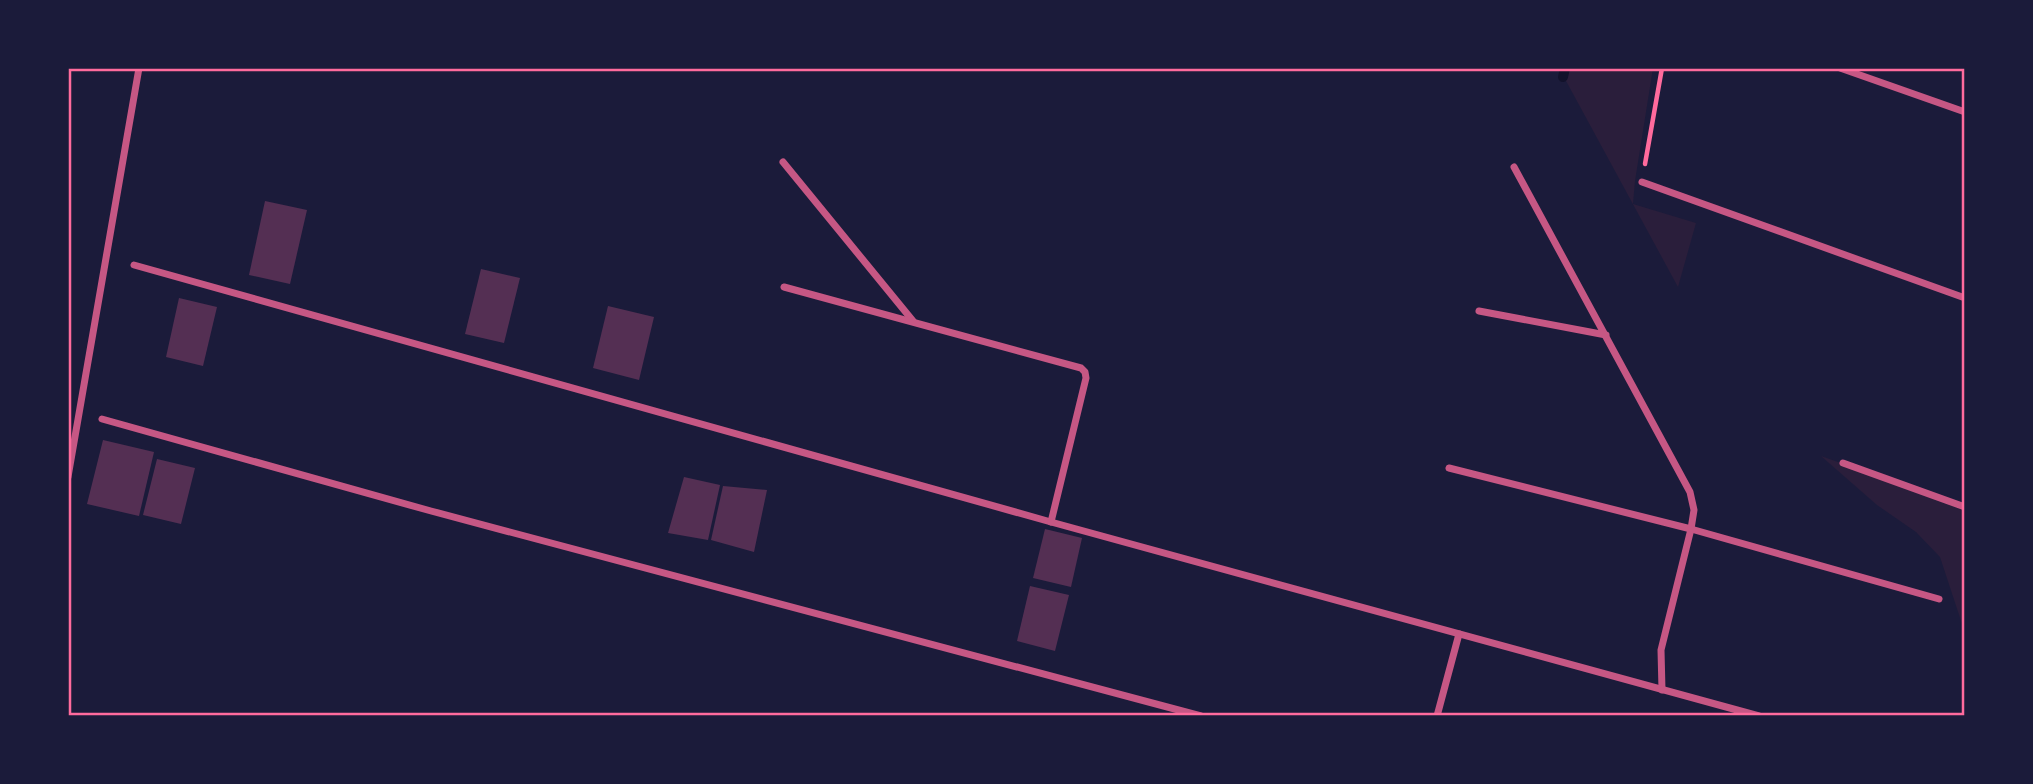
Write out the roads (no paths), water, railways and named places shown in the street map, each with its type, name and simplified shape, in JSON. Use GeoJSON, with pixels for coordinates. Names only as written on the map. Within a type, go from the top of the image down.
{"type":"FeatureCollection","features":[{"type":"Feature","properties":{"kind":"street"},"geometry":{"type":"LineString","coordinates":[[68,477],[139,68]]}},
{"type":"Feature","properties":{"kind":"street"},"geometry":{"type":"LineString","coordinates":[[1840,68],[1965,112]]}},
{"type":"Feature","properties":{"kind":"street"},"geometry":{"type":"LineString","coordinates":[[783,162],[913,321]]}},
{"type":"Feature","properties":{"kind":"street"},"geometry":{"type":"LineString","coordinates":[[1514,167],[1690,492],[1694,510],[1691,529],[1661,650],[1662,690]]}},
{"type":"Feature","properties":{"kind":"street"},"geometry":{"type":"LineString","coordinates":[[1642,182],[1965,298]]}},
{"type":"Feature","properties":{"kind":"street"},"geometry":{"type":"LineString","coordinates":[[134,265],[1051,522],[1759,716]]}},
{"type":"Feature","properties":{"kind":"street"},"geometry":{"type":"LineString","coordinates":[[784,287],[1080,368],[1086,372],[1051,522]]}},
{"type":"Feature","properties":{"kind":"street"},"geometry":{"type":"LineString","coordinates":[[1479,311],[1606,335]]}},
{"type":"Feature","properties":{"kind":"street"},"geometry":{"type":"LineString","coordinates":[[102,419],[431,511],[1200,716]]}},
{"type":"Feature","properties":{"kind":"street"},"geometry":{"type":"LineString","coordinates":[[1843,463],[1965,507]]}},
{"type":"Feature","properties":{"kind":"street"},"geometry":{"type":"LineString","coordinates":[[1448,468],[1691,529],[1939,600]]}},
{"type":"Feature","properties":{"kind":"street"},"geometry":{"type":"LineString","coordinates":[[1437,716],[1459,634]]}},
{"type":"Feature","properties":{"kind":"waterway"},"geometry":{"type":"LineString","coordinates":[[1563,77],[1565,68]]}}]}
